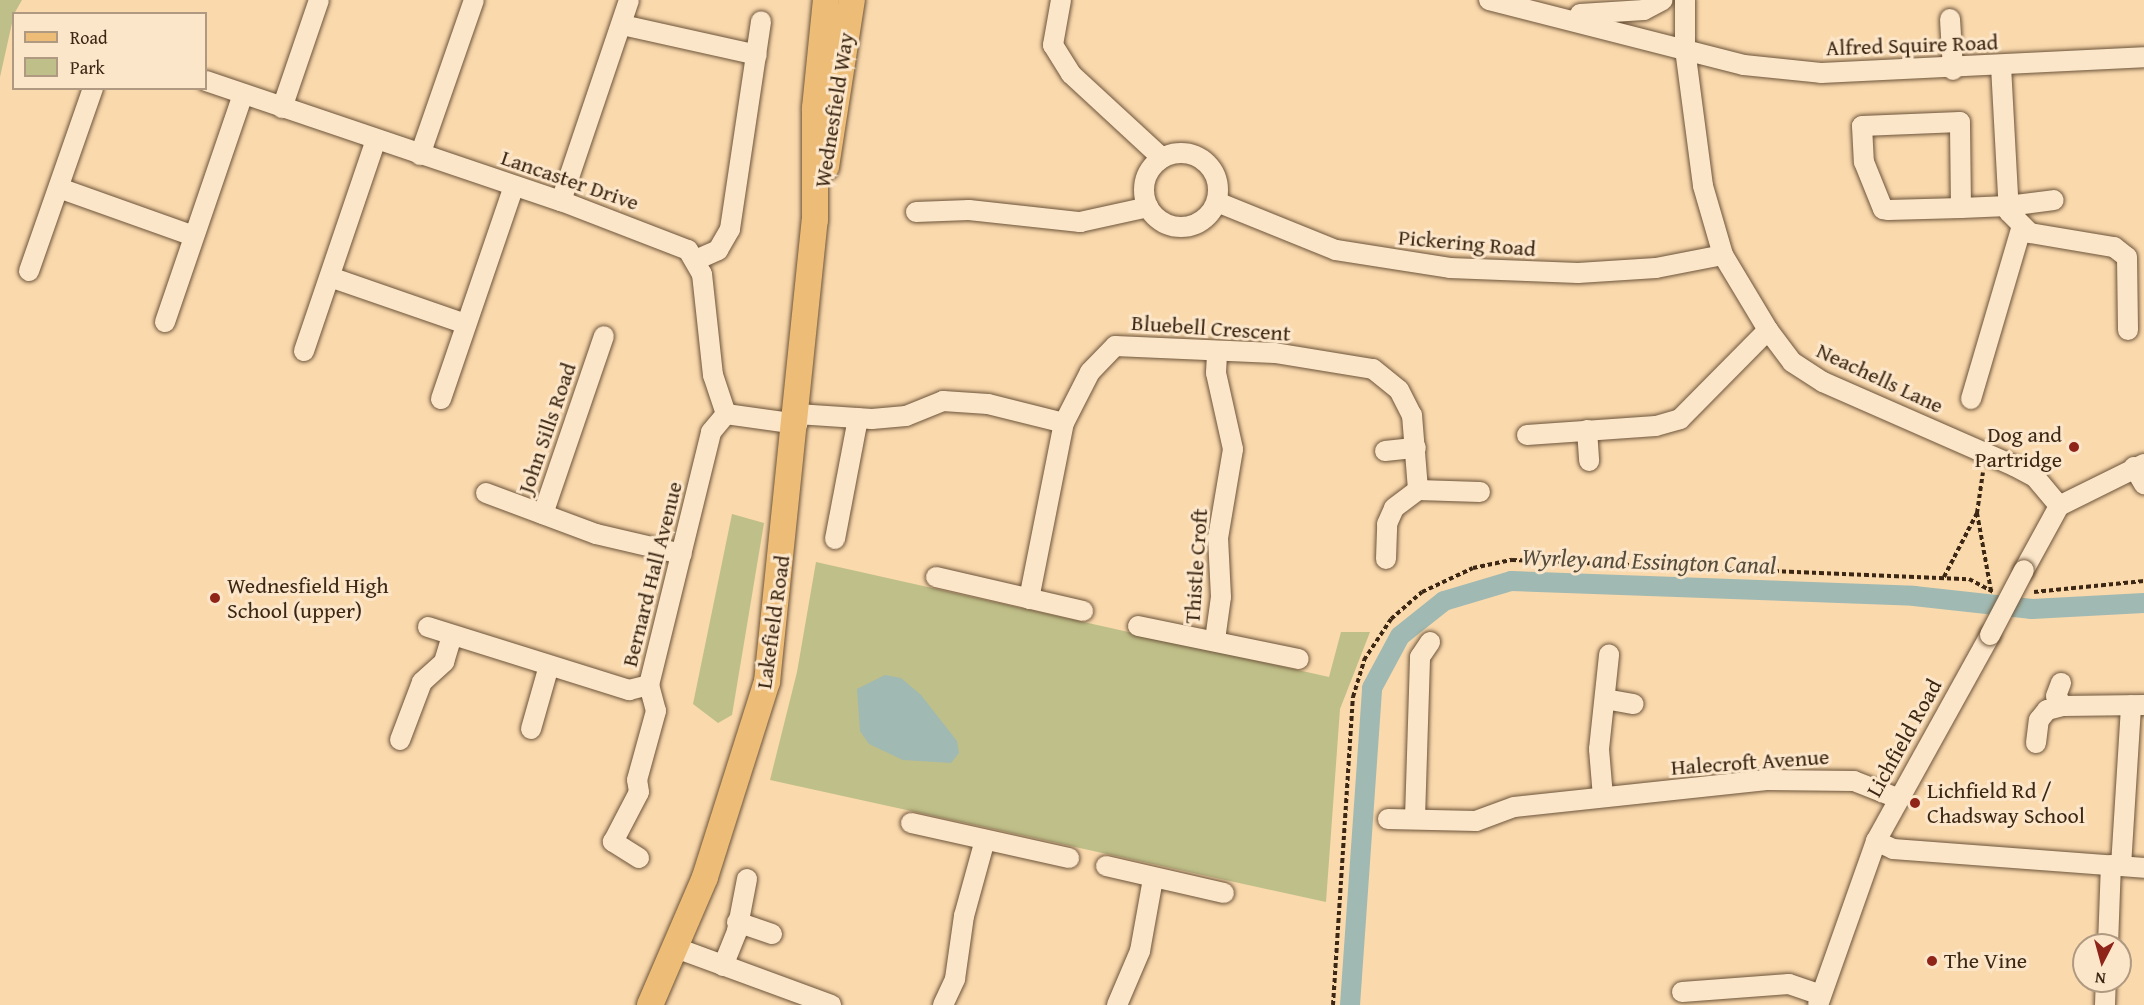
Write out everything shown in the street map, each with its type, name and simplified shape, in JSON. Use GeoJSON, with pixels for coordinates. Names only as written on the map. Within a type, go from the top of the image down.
{"type":"FeatureCollection","features":[{"type":"Feature","properties":{"kind":"main road"},"geometry":{"type":"LineString","coordinates":[[815,220],[815,108],[826,0]]}},
{"type":"Feature","properties":{"kind":"main road","name":"Wednesfield Way"},"geometry":{"type":"LineString","coordinates":[[815,220],[852,0]]}},
{"type":"Feature","properties":{"kind":"main road","name":"Lakefield Road"},"geometry":{"type":"LineString","coordinates":[[650,1005],[679,949],[744,768],[767,682],[797,419],[815,220]]}},
{"type":"Feature","properties":{"kind":"street"},"geometry":{"type":"LineString","coordinates":[[282,108],[319,0]]}},
{"type":"Feature","properties":{"kind":"street"},"geometry":{"type":"LineString","coordinates":[[420,155],[474,0]]}},
{"type":"Feature","properties":{"kind":"street"},"geometry":{"type":"LineString","coordinates":[[561,201],[629,0]]}},
{"type":"Feature","properties":{"kind":"street"},"geometry":{"type":"LineString","coordinates":[[1061,0],[1053,45],[1071,74],[1162,158]]}},
{"type":"Feature","properties":{"kind":"street"},"geometry":{"type":"LineString","coordinates":[[1489,0],[1559,15],[1644,10],[1663,0]]}},
{"type":"Feature","properties":{"kind":"street","name":"Neachells Lane"},"geometry":{"type":"LineString","coordinates":[[1685,0],[1685,50],[1703,186],[1723,255],[1768,330],[1792,362],[1823,382],[2035,477],[2059,506]]}},
{"type":"Feature","properties":{"kind":"street","name":"Alfred Squire Road"},"geometry":{"type":"LineString","coordinates":[[1559,15],[1744,65],[1821,73],[1953,70],[2144,57]]}},
{"type":"Feature","properties":{"kind":"street"},"geometry":{"type":"LineString","coordinates":[[1950,19],[1953,70]]}},
{"type":"Feature","properties":{"kind":"street"},"geometry":{"type":"LineString","coordinates":[[761,21],[730,229],[718,250],[698,259],[713,375],[726,414],[797,419],[906,416],[943,401],[988,404],[1064,423]]}},
{"type":"Feature","properties":{"kind":"street"},"geometry":{"type":"LineString","coordinates":[[622,25],[757,55]]}},
{"type":"Feature","properties":{"kind":"street"},"geometry":{"type":"LineString","coordinates":[[2001,66],[2008,206],[2022,229],[2114,247],[2127,257],[2128,330]]}},
{"type":"Feature","properties":{"kind":"street","name":"Lancaster Drive"},"geometry":{"type":"LineString","coordinates":[[207,81],[651,233],[698,259]]}},
{"type":"Feature","properties":{"kind":"street"},"geometry":{"type":"LineString","coordinates":[[29,271],[92,90]]}},
{"type":"Feature","properties":{"kind":"street"},"geometry":{"type":"LineString","coordinates":[[165,322],[243,94]]}},
{"type":"Feature","properties":{"kind":"street"},"geometry":{"type":"LineString","coordinates":[[1960,208],[1960,122],[1862,126],[1864,162],[1883,209],[1960,208],[2008,206],[2054,200]]}},
{"type":"Feature","properties":{"kind":"street"},"geometry":{"type":"LineString","coordinates":[[304,351],[376,140]]}},
{"type":"Feature","properties":{"kind":"street"},"geometry":{"type":"LineString","coordinates":[[1186,153],[1208,164],[1218,187],[1216,202],[1205,218],[1185,226],[1164,222],[1148,207],[1144,185],[1162,158],[1186,153]]}},
{"type":"Feature","properties":{"kind":"street"},"geometry":{"type":"LineString","coordinates":[[441,399],[514,186]]}},
{"type":"Feature","properties":{"kind":"street"},"geometry":{"type":"LineString","coordinates":[[59,188],[194,236]]}},
{"type":"Feature","properties":{"kind":"street","name":"Pickering Road"},"geometry":{"type":"LineString","coordinates":[[1216,202],[1336,250],[1450,268],[1578,273],[1656,268],[1723,255]]}},
{"type":"Feature","properties":{"kind":"street"},"geometry":{"type":"LineString","coordinates":[[915,212],[969,210],[1080,222],[1148,207]]}},
{"type":"Feature","properties":{"kind":"street"},"geometry":{"type":"LineString","coordinates":[[1971,399],[2022,229]]}},
{"type":"Feature","properties":{"kind":"street"},"geometry":{"type":"LineString","coordinates":[[330,277],[466,324]]}},
{"type":"Feature","properties":{"kind":"street"},"geometry":{"type":"LineString","coordinates":[[1527,435],[1680,419],[1768,330]]}},
{"type":"Feature","properties":{"kind":"street","name":"John Sills Road"},"geometry":{"type":"LineString","coordinates":[[543,514],[607,362],[604,336]]}},
{"type":"Feature","properties":{"kind":"street","name":"Bluebell Crescent"},"geometry":{"type":"LineString","coordinates":[[1029,599],[1064,423],[1090,372],[1115,346],[1140,344],[1217,354],[1275,353],[1373,369],[1408,405],[1416,448],[1418,490]]}},
{"type":"Feature","properties":{"kind":"street","name":"Thistle Croft"},"geometry":{"type":"LineString","coordinates":[[1215,640],[1221,597],[1218,538],[1233,449],[1216,373],[1217,354]]}},
{"type":"Feature","properties":{"kind":"street","name":"Bernard Hall Avenue"},"geometry":{"type":"LineString","coordinates":[[428,627],[629,690],[649,685],[711,432],[726,414]]}},
{"type":"Feature","properties":{"kind":"street"},"geometry":{"type":"LineString","coordinates":[[835,539],[858,418]]}},
{"type":"Feature","properties":{"kind":"street"},"geometry":{"type":"LineString","coordinates":[[1587,430],[1589,461]]}},
{"type":"Feature","properties":{"kind":"street"},"geometry":{"type":"LineString","coordinates":[[1385,450],[1416,448]]}},
{"type":"Feature","properties":{"kind":"street"},"geometry":{"type":"LineString","coordinates":[[2059,506],[2141,472]]}},
{"type":"Feature","properties":{"kind":"street"},"geometry":{"type":"LineString","coordinates":[[1386,559],[1387,524],[1394,507],[1418,490],[1480,492]]}},
{"type":"Feature","properties":{"kind":"street","name":"John Sills Road"},"geometry":{"type":"LineString","coordinates":[[486,494],[596,534],[682,554]]}},
{"type":"Feature","properties":{"kind":"street","name":"Lichfield Road"},"geometry":{"type":"LineString","coordinates":[[1819,1000],[1876,841],[1897,798],[1990,635],[2059,506]]}},
{"type":"Feature","properties":{"kind":"street"},"geometry":{"type":"LineString","coordinates":[[936,577],[1083,611]]}},
{"type":"Feature","properties":{"kind":"street","name":"Thistle Croft"},"geometry":{"type":"LineString","coordinates":[[1138,626],[1299,659]]}},
{"type":"Feature","properties":{"kind":"street"},"geometry":{"type":"LineString","coordinates":[[400,740],[422,682],[444,662],[452,636]]}},
{"type":"Feature","properties":{"kind":"street"},"geometry":{"type":"LineString","coordinates":[[1415,818],[1415,735],[1420,657],[1430,642]]}},
{"type":"Feature","properties":{"kind":"street"},"geometry":{"type":"LineString","coordinates":[[1603,798],[1599,749],[1609,655]]}},
{"type":"Feature","properties":{"kind":"street"},"geometry":{"type":"LineString","coordinates":[[531,729],[549,666]]}},
{"type":"Feature","properties":{"kind":"street"},"geometry":{"type":"LineString","coordinates":[[2061,683],[2056,696],[2063,706]]}},
{"type":"Feature","properties":{"kind":"street"},"geometry":{"type":"LineString","coordinates":[[639,858],[612,842],[639,792],[637,780],[656,711],[649,685]]}},
{"type":"Feature","properties":{"kind":"street"},"geometry":{"type":"LineString","coordinates":[[1605,699],[1634,704]]}},
{"type":"Feature","properties":{"kind":"street"},"geometry":{"type":"LineString","coordinates":[[2036,743],[2039,720],[2047,710],[2063,706],[2138,705],[2109,933]]}},
{"type":"Feature","properties":{"kind":"street","name":"Halecroft Avenue"},"geometry":{"type":"LineString","coordinates":[[1388,819],[1476,821],[1514,807],[1820,778],[1854,781],[1897,798]]}},
{"type":"Feature","properties":{"kind":"street"},"geometry":{"type":"LineString","coordinates":[[911,823],[1069,858]]}},
{"type":"Feature","properties":{"kind":"street"},"geometry":{"type":"LineString","coordinates":[[943,1005],[956,979],[964,916],[985,840]]}},
{"type":"Feature","properties":{"kind":"street"},"geometry":{"type":"LineString","coordinates":[[1876,841],[1893,849],[2144,868]]}},
{"type":"Feature","properties":{"kind":"street"},"geometry":{"type":"LineString","coordinates":[[1113,867],[1153,879],[1224,894]]}},
{"type":"Feature","properties":{"kind":"street"},"geometry":{"type":"LineString","coordinates":[[723,966],[747,879]]}},
{"type":"Feature","properties":{"kind":"street"},"geometry":{"type":"LineString","coordinates":[[1117,1005],[1140,951],[1153,879]]}},
{"type":"Feature","properties":{"kind":"street"},"geometry":{"type":"LineString","coordinates":[[737,922],[772,934]]}},
{"type":"Feature","properties":{"kind":"street"},"geometry":{"type":"LineString","coordinates":[[679,949],[831,1005]]}},
{"type":"Feature","properties":{"kind":"street"},"geometry":{"type":"LineString","coordinates":[[1682,992],[1789,984],[1819,1000]]}},
{"type":"Feature","properties":{"kind":"path"},"geometry":{"type":"LineString","coordinates":[[1985,453],[1977,513],[1991,592]]}},
{"type":"Feature","properties":{"kind":"path"},"geometry":{"type":"LineString","coordinates":[[1944,577],[1977,513]]}},
{"type":"Feature","properties":{"kind":"green space"},"geometry":{"type":"Polygon","coordinates":[[[0,0],[22,0],[15,12],[12,12],[12,23],[0,77],[0,0]]]}},
{"type":"Feature","properties":{"kind":"green space"},"geometry":{"type":"Polygon","coordinates":[[[732,514],[764,523],[732,715],[718,723],[693,704],[732,514]]]}},
{"type":"Feature","properties":{"kind":"green space"},"geometry":{"type":"Polygon","coordinates":[[[816,562],[1329,677],[1341,632],[1370,632],[1340,709],[1326,902],[770,780],[797,672],[816,562]]]}},
{"type":"Feature","properties":{"kind":"water"},"geometry":{"type":"Polygon","coordinates":[[[885,675],[901,678],[921,695],[957,741],[959,753],[951,763],[903,760],[869,744],[860,731],[857,689],[885,675]]]}},
{"type":"Feature","properties":{"kind":"waterway","name":"Wyrley and Essington Canal"},"geometry":{"type":"LineString","coordinates":[[1350,1005],[1372,688],[1400,636],[1444,601],[1511,581],[1914,596],[2032,609],[2144,603]]}},
{"type":"Feature","properties":{"kind":"place","name":"Dog and Partridge"},"geometry":{"type":"Point","coordinates":[2074,447]}},
{"type":"Feature","properties":{"kind":"place","name":"Wednesfield High School (upper)"},"geometry":{"type":"Point","coordinates":[215,598]}},
{"type":"Feature","properties":{"kind":"place","name":"Lichfield Rd / Chadsway School"},"geometry":{"type":"Point","coordinates":[1915,803]}},
{"type":"Feature","properties":{"kind":"place","name":"The Vine"},"geometry":{"type":"Point","coordinates":[1932,961]}}]}
